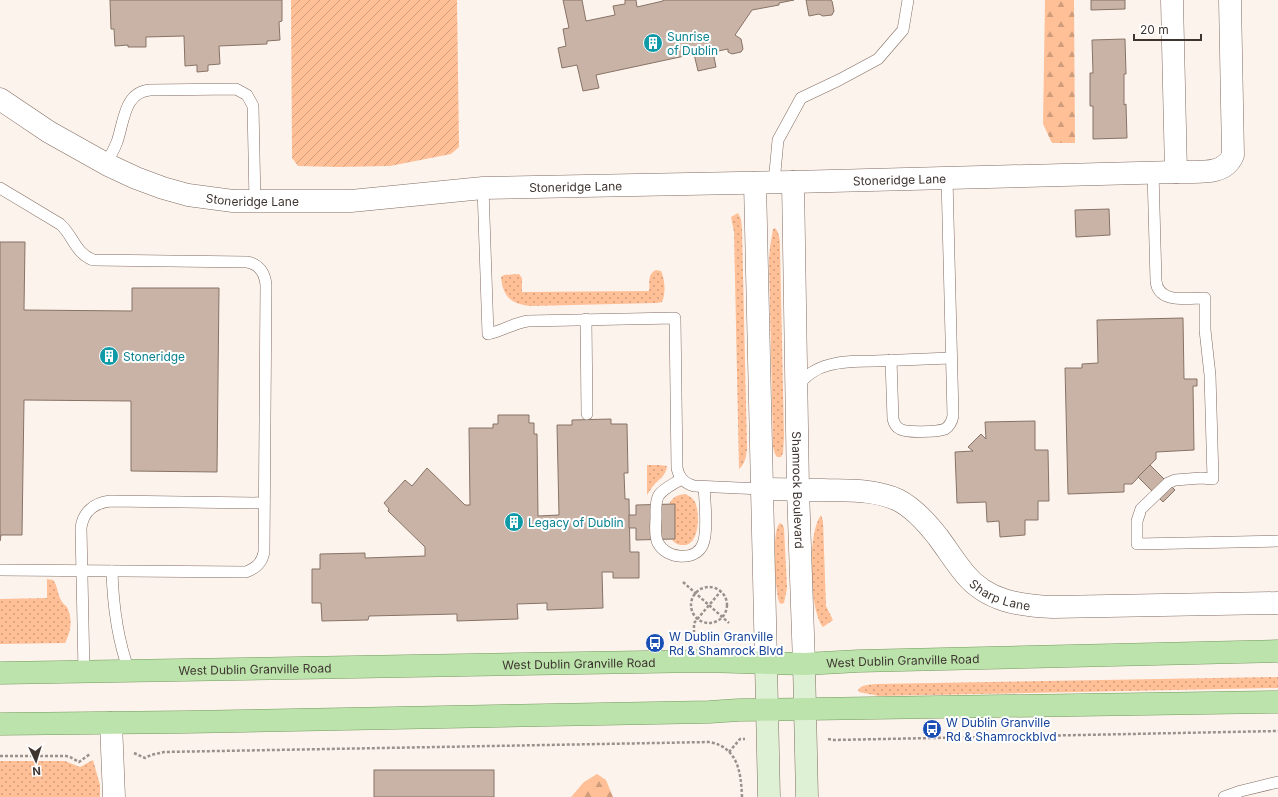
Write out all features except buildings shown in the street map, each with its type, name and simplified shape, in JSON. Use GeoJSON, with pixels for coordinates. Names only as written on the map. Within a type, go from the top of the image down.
{"type":"FeatureCollection","features":[{"type":"Feature","properties":{"kind":"main road","name":"West Dublin Granville Road"},"geometry":{"type":"LineString","coordinates":[[0,673],[704,661],[804,664],[859,661],[1278,651]]}},
{"type":"Feature","properties":{"kind":"main road"},"geometry":{"type":"LineString","coordinates":[[0,724],[186,722],[805,709],[1278,702]]}},
{"type":"Feature","properties":{"kind":"street"},"geometry":{"type":"LineString","coordinates":[[1172,0],[1176,172]]}},
{"type":"Feature","properties":{"kind":"street","name":"Stoneridge Lane"},"geometry":{"type":"LineString","coordinates":[[0,99],[49,132],[105,164],[136,178],[163,188],[188,194],[233,201],[351,201],[483,188],[774,183],[1214,171],[1229,163],[1233,155],[1230,0]]}},
{"type":"Feature","properties":{"kind":"street","name":"Shamrock Boulevard"},"geometry":{"type":"LineString","coordinates":[[774,183],[796,395],[807,797]]}},
{"type":"Feature","properties":{"kind":"street"},"geometry":{"type":"LineString","coordinates":[[769,797],[762,489],[774,183]]}},
{"type":"Feature","properties":{"kind":"street","name":"Sharp Lane"},"geometry":{"type":"LineString","coordinates":[[762,489],[858,491],[880,494],[898,500],[912,510],[929,526],[971,581],[988,594],[1009,602],[1030,606],[1053,607],[1278,603]]}},
{"type":"Feature","properties":{"kind":"street"},"geometry":{"type":"LineString","coordinates":[[112,722],[114,797]]}},
{"type":"Feature","properties":{"kind":"lane"},"geometry":{"type":"LineString","coordinates":[[774,183],[778,140],[802,98],[878,59],[903,30],[908,0]]}},
{"type":"Feature","properties":{"kind":"lane"},"geometry":{"type":"LineString","coordinates":[[105,164],[115,147],[128,104],[136,96],[150,90],[236,89],[247,95],[253,106],[255,202]]}},
{"type":"Feature","properties":{"kind":"lane"},"geometry":{"type":"LineString","coordinates":[[1153,172],[1156,272],[1158,287],[1162,293],[1170,298],[1205,298],[1206,336],[1210,375],[1213,479],[1201,478],[1175,480],[1164,487],[1145,505],[1139,515],[1137,544],[1278,541]]}},
{"type":"Feature","properties":{"kind":"lane"},"geometry":{"type":"LineString","coordinates":[[891,360],[894,424],[899,429],[906,431],[938,430],[947,427],[952,422],[953,418],[947,178]]}},
{"type":"Feature","properties":{"kind":"lane"},"geometry":{"type":"LineString","coordinates":[[0,188],[60,224],[66,230],[81,253],[96,261],[243,262],[250,263],[260,268],[264,274],[266,285],[264,555],[260,564],[252,570],[246,572],[0,570]]}},
{"type":"Feature","properties":{"kind":"lane"},"geometry":{"type":"LineString","coordinates":[[483,188],[488,334],[498,332],[528,320],[675,318],[677,468],[681,479],[690,485],[704,487],[762,489]]}},
{"type":"Feature","properties":{"kind":"lane"},"geometry":{"type":"LineString","coordinates":[[586,320],[587,414]]}},
{"type":"Feature","properties":{"kind":"lane"},"geometry":{"type":"LineString","coordinates":[[796,395],[804,378],[824,366],[842,362],[951,358]]}},
{"type":"Feature","properties":{"kind":"lane"},"geometry":{"type":"LineString","coordinates":[[681,479],[658,496],[656,504],[657,542],[663,549],[675,555],[681,557],[690,556],[698,552],[702,546],[705,532],[704,487]]}},
{"type":"Feature","properties":{"kind":"lane"},"geometry":{"type":"LineString","coordinates":[[84,672],[81,571],[82,524],[87,512],[97,504],[110,502],[264,503]]}},
{"type":"Feature","properties":{"kind":"lane"},"geometry":{"type":"LineString","coordinates":[[112,571],[113,605],[117,632],[129,671]]}},
{"type":"Feature","properties":{"kind":"lane"},"geometry":{"type":"LineString","coordinates":[[1224,797],[1241,791],[1278,782]]}},
{"type":"Feature","properties":{"kind":"path"},"geometry":{"type":"LineString","coordinates":[[683,582],[729,623]]}},
{"type":"Feature","properties":{"kind":"path"},"geometry":{"type":"LineString","coordinates":[[711,587],[722,591],[725,596],[727,607],[722,617],[718,621],[705,623],[698,619],[692,611],[691,604],[692,598],[696,593],[700,589],[711,587]]}},
{"type":"Feature","properties":{"kind":"path"},"geometry":{"type":"LineString","coordinates":[[694,634],[694,623],[722,591]]}},
{"type":"Feature","properties":{"kind":"path"},"geometry":{"type":"LineString","coordinates":[[834,740],[1278,731]]}},
{"type":"Feature","properties":{"kind":"path"},"geometry":{"type":"LineString","coordinates":[[729,752],[740,739]]}},
{"type":"Feature","properties":{"kind":"path"},"geometry":{"type":"LineString","coordinates":[[0,756],[66,756],[78,762],[91,753],[133,752],[145,758],[158,752],[701,742],[716,744],[729,752],[736,762],[740,773],[742,797]]}},
{"type":"Feature","properties":{"kind":"green space"},"geometry":{"type":"Polygon","coordinates":[[[291,0],[457,0],[459,147],[451,154],[390,166],[298,166],[292,158],[291,0]]]}},
{"type":"Feature","properties":{"kind":"green space"},"geometry":{"type":"Polygon","coordinates":[[[1045,0],[1074,0],[1075,143],[1052,143],[1043,124],[1045,0]]]}},
{"type":"Feature","properties":{"kind":"green space"},"geometry":{"type":"Polygon","coordinates":[[[738,213],[741,219],[742,229],[747,449],[744,463],[739,469],[734,232],[731,217],[738,213]]]}},
{"type":"Feature","properties":{"kind":"green space"},"geometry":{"type":"Polygon","coordinates":[[[775,228],[779,235],[780,243],[784,437],[783,453],[781,457],[777,457],[773,447],[769,260],[773,229],[775,228]]]}},
{"type":"Feature","properties":{"kind":"green space"},"geometry":{"type":"Polygon","coordinates":[[[656,270],[661,271],[664,286],[662,302],[657,303],[524,305],[509,298],[504,290],[501,277],[504,275],[519,274],[522,278],[522,292],[649,291],[650,276],[656,270]]]}},
{"type":"Feature","properties":{"kind":"green space"},"geometry":{"type":"Polygon","coordinates":[[[647,465],[667,466],[664,475],[653,486],[647,495],[647,465]]]}},
{"type":"Feature","properties":{"kind":"green space"},"geometry":{"type":"Polygon","coordinates":[[[685,494],[692,498],[695,502],[698,520],[696,534],[693,540],[689,544],[681,545],[675,543],[672,539],[675,539],[675,504],[669,504],[676,497],[685,494]]]}},
{"type":"Feature","properties":{"kind":"green space"},"geometry":{"type":"Polygon","coordinates":[[[821,515],[823,521],[826,606],[833,620],[823,627],[818,618],[815,605],[812,571],[813,538],[816,525],[821,515]]]}},
{"type":"Feature","properties":{"kind":"green space"},"geometry":{"type":"Polygon","coordinates":[[[780,523],[784,528],[787,588],[784,603],[781,604],[779,602],[775,574],[775,537],[780,523]]]}},
{"type":"Feature","properties":{"kind":"green space"},"geometry":{"type":"Polygon","coordinates":[[[47,579],[55,582],[61,601],[67,607],[69,612],[71,621],[69,634],[65,643],[0,644],[0,599],[47,598],[47,579]]]}},
{"type":"Feature","properties":{"kind":"green space"},"geometry":{"type":"Polygon","coordinates":[[[1278,677],[1278,688],[879,696],[859,692],[858,690],[864,686],[876,684],[1278,677]]]}},
{"type":"Feature","properties":{"kind":"green space"},"geometry":{"type":"Polygon","coordinates":[[[93,760],[100,785],[100,797],[0,797],[0,761],[65,761],[80,767],[93,760]]]}},
{"type":"Feature","properties":{"kind":"green space"},"geometry":{"type":"Polygon","coordinates":[[[597,774],[606,780],[613,797],[571,797],[584,782],[597,774]]]}},
{"type":"Feature","properties":{"kind":"place","name":"Sunrise of Dublin"},"geometry":{"type":"Point","coordinates":[653,43]}},
{"type":"Feature","properties":{"kind":"place","name":"Stoneridge"},"geometry":{"type":"Point","coordinates":[109,356]}},
{"type":"Feature","properties":{"kind":"place","name":"Legacy of Dublin"},"geometry":{"type":"Point","coordinates":[514,522]}},
{"type":"Feature","properties":{"kind":"place","name":"W Dublin Granville Rd & Shamrock Blvd"},"geometry":{"type":"Point","coordinates":[655,643]}},
{"type":"Feature","properties":{"kind":"place","name":"W Dublin Granville Rd & Shamrockblvd"},"geometry":{"type":"Point","coordinates":[932,729]}}]}
